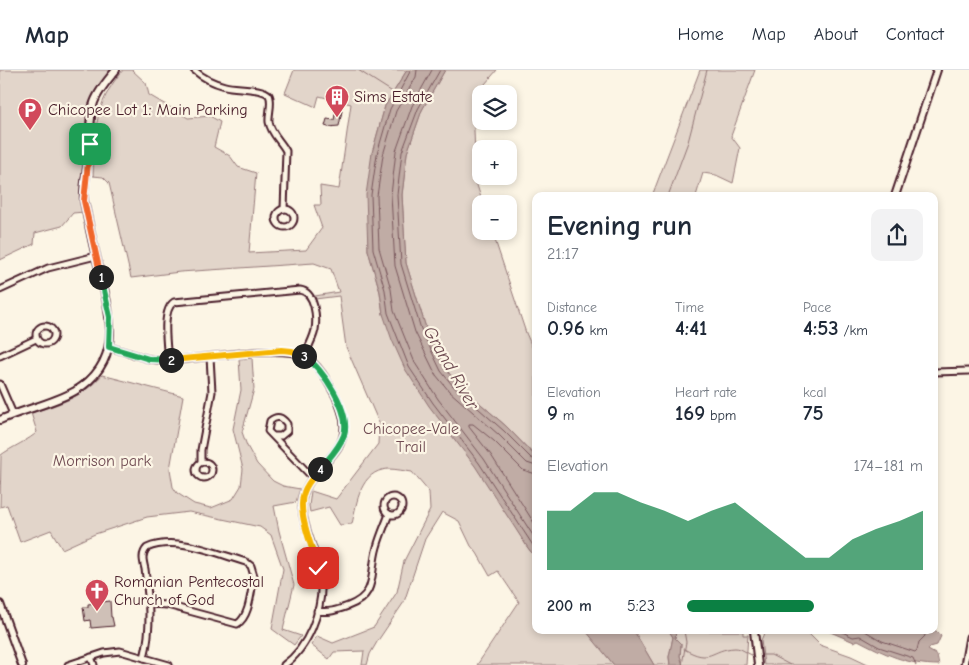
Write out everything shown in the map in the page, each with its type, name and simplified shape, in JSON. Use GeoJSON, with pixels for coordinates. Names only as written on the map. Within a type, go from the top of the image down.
{"type":"FeatureCollection","features":[{"type":"Feature","properties":{"kind":"street"},"geometry":{"type":"LineString","coordinates":[[0,420],[65,396],[81,387],[95,374],[109,347],[110,317],[84,201],[90,115],[95,98],[101,87],[116,70]]}},
{"type":"Feature","properties":{"kind":"street"},"geometry":{"type":"LineString","coordinates":[[194,70],[220,84],[263,91],[268,94],[270,100],[269,124],[276,138],[282,143],[286,151],[284,209]]}},
{"type":"Feature","properties":{"kind":"street"},"geometry":{"type":"LineString","coordinates":[[896,192],[937,70]]}},
{"type":"Feature","properties":{"kind":"street"},"geometry":{"type":"LineString","coordinates":[[0,290],[48,268],[96,256]]}},
{"type":"Feature","properties":{"kind":"street"},"geometry":{"type":"LineString","coordinates":[[168,360],[166,314],[170,304],[174,302],[300,290],[307,292],[312,299],[315,323],[313,335],[304,356]]}},
{"type":"Feature","properties":{"kind":"street"},"geometry":{"type":"LineString","coordinates":[[0,356],[36,339]]}},
{"type":"Feature","properties":{"kind":"street"},"geometry":{"type":"LineString","coordinates":[[109,347],[149,359],[168,360],[282,350],[292,351],[304,356],[319,369],[328,383],[341,408],[345,424],[344,434],[339,446],[304,490],[302,507],[321,582],[318,610],[306,641],[284,665]]}},
{"type":"Feature","properties":{"kind":"street"},"geometry":{"type":"LineString","coordinates":[[201,462],[201,450],[212,392],[210,357]]}},
{"type":"Feature","properties":{"kind":"street"},"geometry":{"type":"LineString","coordinates":[[938,372],[969,371]]}},
{"type":"Feature","properties":{"kind":"street"},"geometry":{"type":"LineString","coordinates":[[0,384],[13,414]]}},
{"type":"Feature","properties":{"kind":"street"},"geometry":{"type":"LineString","coordinates":[[274,436],[312,478]]}},
{"type":"Feature","properties":{"kind":"street"},"geometry":{"type":"LineString","coordinates":[[318,610],[334,611],[358,602],[367,594],[372,580],[377,548],[390,514]]}},
{"type":"Feature","properties":{"kind":"street"},"geometry":{"type":"LineString","coordinates":[[144,658],[150,626],[150,604],[143,558],[145,550],[150,546],[176,543],[246,562],[253,570],[254,576],[246,613],[241,622],[237,624],[167,605],[150,604]]}},
{"type":"Feature","properties":{"kind":"street"},"geometry":{"type":"LineString","coordinates":[[0,604],[22,665]]}},
{"type":"Feature","properties":{"kind":"street"},"geometry":{"type":"LineString","coordinates":[[754,634],[758,665]]}},
{"type":"Feature","properties":{"kind":"street"},"geometry":{"type":"LineString","coordinates":[[964,665],[969,637]]}},
{"type":"Feature","properties":{"kind":"street"},"geometry":{"type":"LineString","coordinates":[[68,665],[104,653],[120,652],[169,665]]}},
{"type":"Feature","properties":{"kind":"street"},"geometry":{"type":"LineString","coordinates":[[91,657],[94,665]]}},
{"type":"Feature","properties":{"kind":"green space"},"geometry":{"type":"Polygon","coordinates":[[[0,70],[113,70],[89,103],[86,118],[85,172],[81,192],[84,212],[73,213],[62,226],[35,233],[34,244],[0,260],[0,70]]]}},
{"type":"Feature","properties":{"kind":"green space","name":"Chicopee-Vale Trail"},"geometry":{"type":"Polygon","coordinates":[[[123,70],[132,70],[146,83],[149,95],[188,118],[210,116],[220,122],[214,147],[230,156],[238,167],[256,173],[249,253],[306,250],[322,228],[314,205],[321,205],[320,186],[339,189],[351,104],[319,96],[316,107],[285,93],[294,70],[407,70],[385,106],[372,153],[368,250],[380,292],[383,314],[532,553],[532,634],[589,634],[614,665],[477,665],[519,602],[498,571],[490,576],[471,546],[459,521],[442,512],[425,539],[404,602],[377,642],[370,654],[367,665],[362,665],[364,651],[334,652],[329,659],[311,645],[317,636],[333,643],[374,627],[397,592],[404,561],[430,510],[429,492],[412,472],[388,469],[371,475],[366,481],[358,497],[352,524],[340,525],[329,507],[310,512],[311,491],[336,499],[378,444],[379,423],[346,347],[339,296],[315,299],[315,296],[339,292],[331,269],[314,263],[180,272],[131,278],[109,183],[103,177],[93,176],[97,120],[113,83],[123,70]]]}},
{"type":"Feature","properties":{"kind":"green space"},"geometry":{"type":"Polygon","coordinates":[[[445,70],[497,70],[484,85],[472,85],[472,130],[474,130],[474,140],[472,140],[472,185],[477,185],[480,195],[472,195],[472,240],[495,240],[532,347],[532,453],[507,427],[457,383],[445,368],[426,328],[406,263],[402,195],[407,153],[422,110],[445,70]]]}},
{"type":"Feature","properties":{"kind":"green space"},"geometry":{"type":"Polygon","coordinates":[[[700,70],[755,70],[731,136],[740,148],[733,183],[716,175],[703,173],[697,192],[654,192],[700,70]]]}},
{"type":"Feature","properties":{"kind":"green space","name":"Morrison park"},"geometry":{"type":"Polygon","coordinates":[[[252,358],[254,389],[242,432],[247,446],[257,464],[273,481],[283,486],[300,489],[296,502],[274,506],[294,585],[283,630],[301,636],[294,645],[272,629],[283,569],[271,535],[260,527],[189,512],[147,517],[95,534],[62,549],[51,530],[20,542],[7,505],[0,507],[1,455],[37,432],[31,413],[78,395],[102,375],[183,396],[170,469],[173,487],[177,493],[194,504],[211,508],[233,499],[241,486],[243,469],[233,429],[241,390],[239,359],[252,358]]]}},
{"type":"Feature","properties":{"kind":"green space"},"geometry":{"type":"Polygon","coordinates":[[[636,634],[671,634],[673,637],[669,657],[670,665],[654,665],[636,634]]]}},
{"type":"Feature","properties":{"kind":"green space"},"geometry":{"type":"Polygon","coordinates":[[[676,634],[748,635],[746,665],[683,665],[680,656],[681,644],[675,638],[676,634]]]}},
{"type":"Feature","properties":{"kind":"green space"},"geometry":{"type":"Polygon","coordinates":[[[764,634],[809,634],[820,645],[870,665],[764,665],[761,640],[764,634]]]}},
{"type":"Feature","properties":{"kind":"water"},"geometry":{"type":"Polygon","coordinates":[[[407,70],[445,70],[422,110],[407,153],[402,195],[406,263],[426,328],[445,368],[457,383],[507,427],[532,453],[532,553],[475,466],[429,406],[405,369],[383,314],[380,292],[368,250],[366,195],[372,153],[385,106],[407,70]]]}},
{"type":"Feature","properties":{"kind":"water"},"geometry":{"type":"Polygon","coordinates":[[[938,633],[941,636],[937,645],[930,647],[928,650],[937,655],[939,665],[906,661],[858,640],[854,642],[835,634],[938,633]]]}},
{"type":"Feature","properties":{"kind":"water"},"geometry":{"type":"Polygon","coordinates":[[[588,634],[636,634],[654,665],[614,665],[588,634]]]}},
{"type":"Feature","properties":{"kind":"water"},"geometry":{"type":"Polygon","coordinates":[[[671,634],[676,634],[675,638],[681,644],[680,656],[683,665],[670,665],[669,657],[673,637],[671,634]]]}},
{"type":"Feature","properties":{"kind":"building","name":"Sims Estate"},"geometry":{"type":"Polygon","coordinates":[[[336,109],[342,111],[339,126],[325,126],[327,119],[334,120],[336,109]]]}},
{"type":"Feature","properties":{"kind":"building","name":"Romanian Pentecostal Church of God"},"geometry":{"type":"Polygon","coordinates":[[[110,601],[111,617],[114,626],[91,628],[90,620],[85,621],[83,607],[88,607],[88,604],[110,601]]]}},
{"type":"Feature","properties":{"kind":"waterway"},"geometry":{"type":"LineString","coordinates":[[358,70],[394,93]]}},
{"type":"Feature","properties":{"kind":"waterway"},"geometry":{"type":"LineString","coordinates":[[669,192],[688,142],[707,70]]}},
{"type":"Feature","properties":{"kind":"waterway"},"geometry":{"type":"LineString","coordinates":[[682,665],[686,642],[685,634]]}},
{"type":"Feature","properties":{"kind":"waterway"},"geometry":{"type":"LineString","coordinates":[[684,649],[693,654],[706,656],[727,649],[737,648],[752,655]]}},
{"type":"Feature","properties":{"kind":"waterway"},"geometry":{"type":"LineString","coordinates":[[761,655],[771,655],[790,665]]}},
{"type":"Feature","properties":{"kind":"place","name":"Sims Estate"},"geometry":{"type":"Point","coordinates":[337,118]}},
{"type":"Feature","properties":{"kind":"place","name":"Chicopee Lot 1: Main Parking"},"geometry":{"type":"Point","coordinates":[30,131]}},
{"type":"Feature","properties":{"kind":"place","name":"Romanian Pentecostal Church of God"},"geometry":{"type":"Point","coordinates":[97,612]}},
{"type":"Feature","properties":{"kind":"route"},"geometry":{"type":"LineString","coordinates":[[90,144],[84,201],[110,317],[111,336],[109,347],[157,360],[178,360],[282,350],[292,351],[312,361],[332,390],[341,408],[345,424],[344,434],[339,446],[304,490],[302,500],[303,514],[318,568]]}},
{"type":"Feature","properties":{"kind":"water label","name":"Grand River"},"geometry":{"type":"Point","coordinates":[451,368]}}]}
